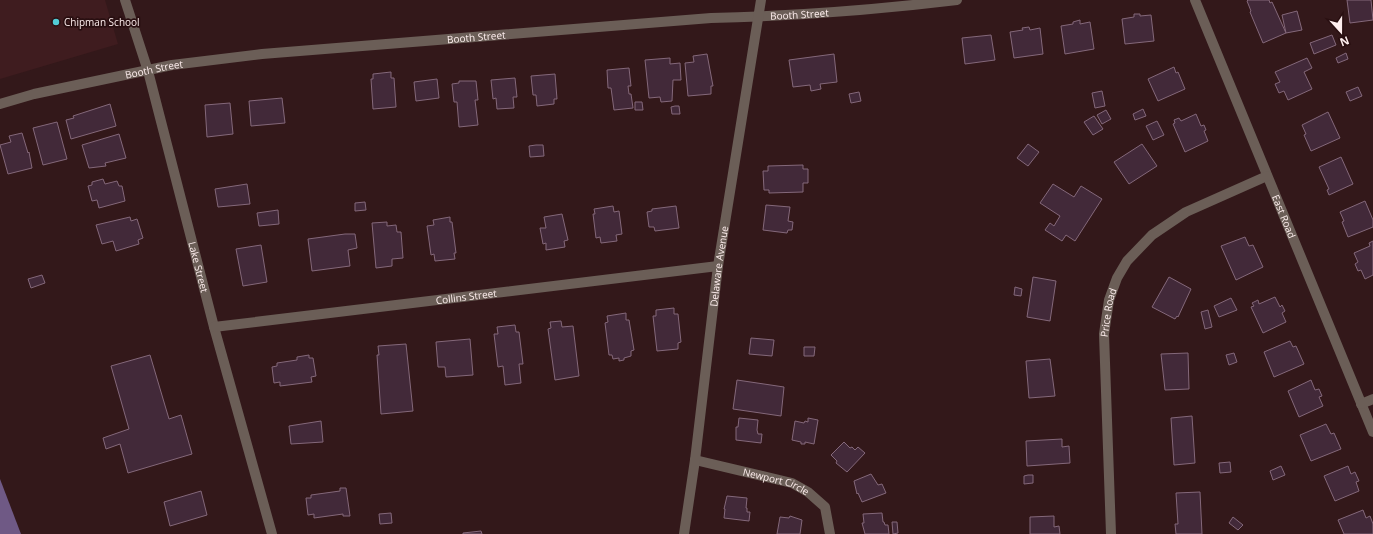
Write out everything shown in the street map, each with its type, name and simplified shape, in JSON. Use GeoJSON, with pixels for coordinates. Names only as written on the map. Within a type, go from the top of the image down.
{"type":"FeatureCollection","features":[{"type":"Feature","properties":{"kind":"street","name":"Lake Street"},"geometry":{"type":"LineString","coordinates":[[125,0],[148,71],[214,327],[272,534]]}},
{"type":"Feature","properties":{"kind":"street","name":"Delaware Avenue"},"geometry":{"type":"LineString","coordinates":[[684,534],[695,460],[718,266],[761,0]]}},
{"type":"Feature","properties":{"kind":"street","name":"Booth Street"},"geometry":{"type":"LineString","coordinates":[[0,104],[34,94],[172,65],[262,54],[711,18],[758,17],[904,6],[957,0]]}},
{"type":"Feature","properties":{"kind":"street","name":"East Road"},"geometry":{"type":"LineString","coordinates":[[1195,0],[1373,432]]}},
{"type":"Feature","properties":{"kind":"street","name":"Price Road"},"geometry":{"type":"LineString","coordinates":[[1111,534],[1104,334],[1109,300],[1117,278],[1127,261],[1152,235],[1186,212],[1267,176]]}},
{"type":"Feature","properties":{"kind":"street","name":"Collins Street"},"geometry":{"type":"LineString","coordinates":[[214,327],[718,266]]}},
{"type":"Feature","properties":{"kind":"street"},"geometry":{"type":"LineString","coordinates":[[1361,404],[1373,399]]}},
{"type":"Feature","properties":{"kind":"street","name":"Newport Circle"},"geometry":{"type":"LineString","coordinates":[[695,460],[792,484],[808,492],[825,506],[830,534]]}},
{"type":"Feature","properties":{"kind":"shaded area","name":"Chipman School"},"geometry":{"type":"Polygon","coordinates":[[[0,0],[105,0],[118,44],[0,79],[0,0]]]}},
{"type":"Feature","properties":{"kind":"shaded area"},"geometry":{"type":"Polygon","coordinates":[[[0,479],[21,534],[0,534],[0,479]]]}},
{"type":"Feature","properties":{"kind":"building"},"geometry":{"type":"Polygon","coordinates":[[[1248,0],[1269,0],[1270,3],[1272,2],[1286,33],[1263,43],[1250,12],[1248,0]]]}},
{"type":"Feature","properties":{"kind":"building"},"geometry":{"type":"Polygon","coordinates":[[[1347,0],[1371,0],[1373,20],[1350,23],[1347,0]]]}},
{"type":"Feature","properties":{"kind":"building"},"geometry":{"type":"Polygon","coordinates":[[[1297,11],[1302,30],[1286,33],[1282,15],[1297,11]]]}},
{"type":"Feature","properties":{"kind":"building"},"geometry":{"type":"Polygon","coordinates":[[[1134,14],[1140,14],[1140,16],[1151,15],[1154,41],[1125,44],[1122,19],[1134,17],[1134,14]]]}},
{"type":"Feature","properties":{"kind":"building"},"geometry":{"type":"Polygon","coordinates":[[[1080,20],[1080,24],[1090,22],[1094,49],[1065,54],[1061,26],[1073,24],[1073,22],[1080,20]]]}},
{"type":"Feature","properties":{"kind":"building"},"geometry":{"type":"Polygon","coordinates":[[[1029,27],[1030,30],[1040,28],[1043,54],[1014,58],[1010,32],[1023,30],[1022,28],[1029,27]]]}},
{"type":"Feature","properties":{"kind":"building"},"geometry":{"type":"Polygon","coordinates":[[[991,35],[995,60],[965,64],[962,38],[991,35]]]}},
{"type":"Feature","properties":{"kind":"building"},"geometry":{"type":"Polygon","coordinates":[[[1332,35],[1336,45],[1314,54],[1310,43],[1332,35]]]}},
{"type":"Feature","properties":{"kind":"building"},"geometry":{"type":"Polygon","coordinates":[[[1346,53],[1348,59],[1338,63],[1336,58],[1346,53]]]}},
{"type":"Feature","properties":{"kind":"building"},"geometry":{"type":"Polygon","coordinates":[[[707,54],[713,86],[711,86],[711,94],[688,96],[685,63],[694,62],[693,56],[707,54]]]}},
{"type":"Feature","properties":{"kind":"building"},"geometry":{"type":"Polygon","coordinates":[[[834,54],[837,82],[820,84],[821,89],[811,91],[810,85],[793,87],[789,60],[834,54]]]}},
{"type":"Feature","properties":{"kind":"building"},"geometry":{"type":"Polygon","coordinates":[[[670,58],[670,64],[680,63],[681,80],[673,80],[672,101],[661,102],[660,97],[649,98],[645,60],[670,58]]]}},
{"type":"Feature","properties":{"kind":"building"},"geometry":{"type":"Polygon","coordinates":[[[1307,58],[1312,68],[1304,72],[1312,89],[1288,100],[1284,91],[1279,93],[1275,84],[1280,82],[1275,72],[1307,58]]]}},
{"type":"Feature","properties":{"kind":"building"},"geometry":{"type":"Polygon","coordinates":[[[1174,67],[1176,73],[1178,72],[1185,89],[1158,101],[1148,79],[1174,67]]]}},
{"type":"Feature","properties":{"kind":"building"},"geometry":{"type":"Polygon","coordinates":[[[629,68],[631,86],[628,86],[633,108],[614,110],[611,88],[608,88],[607,70],[629,68]]]}},
{"type":"Feature","properties":{"kind":"building"},"geometry":{"type":"Polygon","coordinates":[[[391,72],[391,78],[394,78],[396,107],[373,109],[371,79],[373,79],[373,74],[391,72]]]}},
{"type":"Feature","properties":{"kind":"building"},"geometry":{"type":"Polygon","coordinates":[[[555,74],[557,99],[554,99],[554,104],[537,106],[536,95],[533,95],[531,76],[555,74]]]}},
{"type":"Feature","properties":{"kind":"building"},"geometry":{"type":"Polygon","coordinates":[[[515,78],[517,97],[513,97],[514,108],[497,109],[496,98],[493,99],[491,80],[515,78]]]}},
{"type":"Feature","properties":{"kind":"building"},"geometry":{"type":"Polygon","coordinates":[[[437,79],[439,98],[416,101],[414,82],[437,79]]]}},
{"type":"Feature","properties":{"kind":"building"},"geometry":{"type":"Polygon","coordinates":[[[459,81],[476,81],[478,100],[475,100],[478,125],[459,127],[457,102],[454,102],[452,84],[459,83],[459,81]]]}},
{"type":"Feature","properties":{"kind":"building"},"geometry":{"type":"Polygon","coordinates":[[[1358,87],[1362,96],[1350,101],[1346,92],[1358,87]]]}},
{"type":"Feature","properties":{"kind":"building"},"geometry":{"type":"Polygon","coordinates":[[[1102,91],[1105,106],[1095,108],[1092,93],[1102,91]]]}},
{"type":"Feature","properties":{"kind":"building"},"geometry":{"type":"Polygon","coordinates":[[[859,92],[861,101],[851,103],[849,94],[859,92]]]}},
{"type":"Feature","properties":{"kind":"building"},"geometry":{"type":"Polygon","coordinates":[[[282,98],[285,123],[251,126],[249,101],[282,98]]]}},
{"type":"Feature","properties":{"kind":"building"},"geometry":{"type":"Polygon","coordinates":[[[635,102],[642,102],[643,110],[635,110],[635,102]]]}},
{"type":"Feature","properties":{"kind":"building"},"geometry":{"type":"Polygon","coordinates":[[[230,103],[233,134],[207,137],[205,105],[230,103]]]}},
{"type":"Feature","properties":{"kind":"building"},"geometry":{"type":"Polygon","coordinates":[[[110,104],[116,126],[71,139],[66,120],[74,118],[73,116],[110,104]]]}},
{"type":"Feature","properties":{"kind":"building"},"geometry":{"type":"Polygon","coordinates":[[[679,106],[680,114],[672,114],[671,107],[679,106]]]}},
{"type":"Feature","properties":{"kind":"building"},"geometry":{"type":"Polygon","coordinates":[[[1143,109],[1146,116],[1135,120],[1133,114],[1143,109]]]}},
{"type":"Feature","properties":{"kind":"building"},"geometry":{"type":"Polygon","coordinates":[[[1106,110],[1111,119],[1102,124],[1097,115],[1106,110]]]}},
{"type":"Feature","properties":{"kind":"building"},"geometry":{"type":"Polygon","coordinates":[[[1328,112],[1340,138],[1311,151],[1304,135],[1306,134],[1302,125],[1328,112]]]}},
{"type":"Feature","properties":{"kind":"building"},"geometry":{"type":"Polygon","coordinates":[[[1196,114],[1201,126],[1204,125],[1206,130],[1204,131],[1208,141],[1185,152],[1173,124],[1175,123],[1174,120],[1179,118],[1181,121],[1196,114]]]}},
{"type":"Feature","properties":{"kind":"building"},"geometry":{"type":"Polygon","coordinates":[[[1094,116],[1103,129],[1093,135],[1084,122],[1094,116]]]}},
{"type":"Feature","properties":{"kind":"building"},"geometry":{"type":"Polygon","coordinates":[[[1157,121],[1164,135],[1153,140],[1146,126],[1157,121]]]}},
{"type":"Feature","properties":{"kind":"building"},"geometry":{"type":"Polygon","coordinates":[[[57,122],[67,159],[43,165],[33,128],[57,122]]]}},
{"type":"Feature","properties":{"kind":"building"},"geometry":{"type":"Polygon","coordinates":[[[22,133],[28,153],[29,152],[32,168],[8,174],[0,145],[11,142],[9,136],[22,133]]]}},
{"type":"Feature","properties":{"kind":"building"},"geometry":{"type":"Polygon","coordinates":[[[119,134],[126,158],[105,163],[106,166],[89,168],[82,145],[119,134]]]}},
{"type":"Feature","properties":{"kind":"building"},"geometry":{"type":"Polygon","coordinates":[[[1028,144],[1039,152],[1028,166],[1017,158],[1028,144]]]}},
{"type":"Feature","properties":{"kind":"building"},"geometry":{"type":"Polygon","coordinates":[[[1142,144],[1157,166],[1129,184],[1114,162],[1142,144]]]}},
{"type":"Feature","properties":{"kind":"building"},"geometry":{"type":"Polygon","coordinates":[[[543,145],[544,156],[530,157],[529,146],[543,145]]]}},
{"type":"Feature","properties":{"kind":"building"},"geometry":{"type":"Polygon","coordinates":[[[1341,157],[1353,184],[1329,195],[1327,190],[1329,189],[1319,167],[1341,157]]]}},
{"type":"Feature","properties":{"kind":"building"},"geometry":{"type":"Polygon","coordinates":[[[803,165],[803,169],[808,169],[808,183],[803,183],[803,192],[769,193],[769,190],[764,190],[763,171],[768,171],[768,166],[803,165]]]}},
{"type":"Feature","properties":{"kind":"building"},"geometry":{"type":"Polygon","coordinates":[[[103,179],[105,184],[117,181],[119,186],[122,186],[125,201],[99,208],[97,200],[92,201],[88,186],[92,185],[92,182],[103,179]]]}},
{"type":"Feature","properties":{"kind":"building"},"geometry":{"type":"Polygon","coordinates":[[[247,184],[250,204],[218,207],[215,189],[247,184]]]}},
{"type":"Feature","properties":{"kind":"building"},"geometry":{"type":"Polygon","coordinates":[[[1053,184],[1074,197],[1081,186],[1102,199],[1075,241],[1066,235],[1062,241],[1045,230],[1050,223],[1054,226],[1060,216],[1040,203],[1053,184]]]}},
{"type":"Feature","properties":{"kind":"building"},"geometry":{"type":"Polygon","coordinates":[[[1365,201],[1373,220],[1373,227],[1348,237],[1340,212],[1365,201]]]}},
{"type":"Feature","properties":{"kind":"building"},"geometry":{"type":"Polygon","coordinates":[[[365,202],[366,210],[355,211],[355,203],[365,202]]]}},
{"type":"Feature","properties":{"kind":"building"},"geometry":{"type":"Polygon","coordinates":[[[766,205],[790,207],[788,221],[793,222],[792,230],[788,230],[787,233],[763,230],[766,205]]]}},
{"type":"Feature","properties":{"kind":"building"},"geometry":{"type":"Polygon","coordinates":[[[613,206],[614,212],[619,211],[622,234],[616,235],[617,241],[601,243],[600,237],[596,238],[593,214],[595,214],[594,209],[613,206]]]}},
{"type":"Feature","properties":{"kind":"building"},"geometry":{"type":"Polygon","coordinates":[[[676,206],[679,228],[655,231],[654,227],[649,227],[647,212],[652,211],[652,209],[676,206]]]}},
{"type":"Feature","properties":{"kind":"building"},"geometry":{"type":"Polygon","coordinates":[[[278,210],[279,224],[259,226],[257,213],[278,210]]]}},
{"type":"Feature","properties":{"kind":"building"},"geometry":{"type":"Polygon","coordinates":[[[562,214],[568,240],[564,241],[565,247],[546,250],[546,243],[543,244],[540,228],[546,228],[544,217],[562,214]]]}},
{"type":"Feature","properties":{"kind":"building"},"geometry":{"type":"Polygon","coordinates":[[[130,217],[131,221],[137,219],[143,238],[138,240],[139,244],[116,251],[113,241],[102,244],[96,225],[130,217]]]}},
{"type":"Feature","properties":{"kind":"building"},"geometry":{"type":"Polygon","coordinates":[[[450,217],[456,253],[454,253],[455,259],[435,261],[434,254],[431,255],[427,226],[434,225],[433,220],[450,217]]]}},
{"type":"Feature","properties":{"kind":"building"},"geometry":{"type":"Polygon","coordinates":[[[387,222],[387,226],[396,225],[397,232],[401,232],[403,258],[392,259],[392,266],[376,268],[372,223],[387,222]]]}},
{"type":"Feature","properties":{"kind":"building"},"geometry":{"type":"Polygon","coordinates":[[[355,234],[357,248],[348,250],[350,266],[312,271],[308,239],[355,234]]]}},
{"type":"Feature","properties":{"kind":"building"},"geometry":{"type":"Polygon","coordinates":[[[1245,237],[1249,246],[1253,245],[1263,267],[1236,280],[1221,246],[1245,237]]]}},
{"type":"Feature","properties":{"kind":"building"},"geometry":{"type":"Polygon","coordinates":[[[1373,241],[1373,275],[1365,279],[1361,270],[1358,271],[1355,264],[1358,262],[1354,253],[1370,246],[1369,243],[1373,241]]]}},
{"type":"Feature","properties":{"kind":"building"},"geometry":{"type":"Polygon","coordinates":[[[261,245],[267,282],[243,286],[236,249],[261,245]]]}},
{"type":"Feature","properties":{"kind":"building"},"geometry":{"type":"Polygon","coordinates":[[[42,275],[45,283],[31,288],[28,279],[42,275]]]}},
{"type":"Feature","properties":{"kind":"building"},"geometry":{"type":"Polygon","coordinates":[[[1033,277],[1056,281],[1050,321],[1027,317],[1033,277]]]}},
{"type":"Feature","properties":{"kind":"building"},"geometry":{"type":"Polygon","coordinates":[[[1169,277],[1191,289],[1178,317],[1177,316],[1175,319],[1152,307],[1169,277]]]}},
{"type":"Feature","properties":{"kind":"building"},"geometry":{"type":"Polygon","coordinates":[[[1015,287],[1022,289],[1021,296],[1014,295],[1015,287]]]}},
{"type":"Feature","properties":{"kind":"building"},"geometry":{"type":"Polygon","coordinates":[[[1275,297],[1280,307],[1282,305],[1285,311],[1282,313],[1286,322],[1263,333],[1251,307],[1254,306],[1252,303],[1258,300],[1259,304],[1275,297]]]}},
{"type":"Feature","properties":{"kind":"building"},"geometry":{"type":"Polygon","coordinates":[[[1231,298],[1237,310],[1219,317],[1214,306],[1231,298]]]}},
{"type":"Feature","properties":{"kind":"building"},"geometry":{"type":"Polygon","coordinates":[[[674,308],[674,314],[678,314],[681,342],[678,343],[678,349],[657,351],[653,316],[656,316],[656,310],[674,308]]]}},
{"type":"Feature","properties":{"kind":"building"},"geometry":{"type":"Polygon","coordinates":[[[1208,310],[1212,327],[1205,329],[1201,312],[1208,310]]]}},
{"type":"Feature","properties":{"kind":"building"},"geometry":{"type":"Polygon","coordinates":[[[626,313],[626,320],[629,320],[634,350],[631,351],[631,356],[619,361],[619,358],[613,359],[612,355],[609,355],[605,323],[608,322],[607,316],[626,313]]]}},
{"type":"Feature","properties":{"kind":"building"},"geometry":{"type":"Polygon","coordinates":[[[561,321],[562,327],[573,326],[579,376],[555,380],[548,329],[551,328],[550,322],[561,321]]]}},
{"type":"Feature","properties":{"kind":"building"},"geometry":{"type":"Polygon","coordinates":[[[515,325],[516,332],[519,332],[523,364],[519,364],[521,383],[505,385],[503,366],[498,367],[494,334],[498,334],[497,327],[515,325]]]}},
{"type":"Feature","properties":{"kind":"building"},"geometry":{"type":"Polygon","coordinates":[[[751,338],[774,340],[772,356],[749,354],[751,338]]]}},
{"type":"Feature","properties":{"kind":"building"},"geometry":{"type":"Polygon","coordinates":[[[470,339],[473,375],[446,377],[445,367],[438,367],[436,342],[470,339]]]}},
{"type":"Feature","properties":{"kind":"building"},"geometry":{"type":"Polygon","coordinates":[[[1290,341],[1293,347],[1296,346],[1304,364],[1274,377],[1264,352],[1290,341]]]}},
{"type":"Feature","properties":{"kind":"building"},"geometry":{"type":"Polygon","coordinates":[[[406,344],[413,411],[381,414],[377,355],[379,355],[378,346],[406,344]]]}},
{"type":"Feature","properties":{"kind":"building"},"geometry":{"type":"Polygon","coordinates":[[[804,347],[815,347],[814,356],[804,356],[804,347]]]}},
{"type":"Feature","properties":{"kind":"building"},"geometry":{"type":"Polygon","coordinates":[[[1188,353],[1189,389],[1165,390],[1161,354],[1188,353]]]}},
{"type":"Feature","properties":{"kind":"building"},"geometry":{"type":"Polygon","coordinates":[[[1234,353],[1237,362],[1229,365],[1226,355],[1234,353]]]}},
{"type":"Feature","properties":{"kind":"building"},"geometry":{"type":"Polygon","coordinates":[[[150,355],[169,419],[181,415],[192,454],[128,473],[120,444],[106,449],[103,438],[129,429],[111,366],[150,355]]]}},
{"type":"Feature","properties":{"kind":"building"},"geometry":{"type":"Polygon","coordinates":[[[309,355],[309,358],[313,358],[316,376],[311,377],[312,382],[280,386],[280,382],[274,383],[272,367],[277,366],[277,363],[297,360],[297,357],[309,355]]]}},
{"type":"Feature","properties":{"kind":"building"},"geometry":{"type":"Polygon","coordinates":[[[1050,359],[1055,396],[1029,398],[1026,361],[1050,359]]]}},
{"type":"Feature","properties":{"kind":"building"},"geometry":{"type":"Polygon","coordinates":[[[737,380],[784,387],[781,416],[733,409],[737,380]]]}},
{"type":"Feature","properties":{"kind":"building"},"geometry":{"type":"Polygon","coordinates":[[[1311,380],[1315,390],[1319,389],[1322,396],[1319,397],[1323,406],[1299,417],[1288,391],[1311,380]]]}},
{"type":"Feature","properties":{"kind":"building"},"geometry":{"type":"Polygon","coordinates":[[[1192,416],[1195,463],[1174,465],[1171,418],[1192,416]]]}},
{"type":"Feature","properties":{"kind":"building"},"geometry":{"type":"Polygon","coordinates":[[[739,418],[758,420],[757,430],[758,434],[762,434],[761,443],[736,440],[736,427],[738,427],[739,418]]]}},
{"type":"Feature","properties":{"kind":"building"},"geometry":{"type":"Polygon","coordinates":[[[808,418],[818,420],[814,444],[805,442],[805,444],[801,444],[801,442],[792,440],[795,421],[804,423],[805,421],[808,422],[808,418]]]}},
{"type":"Feature","properties":{"kind":"building"},"geometry":{"type":"Polygon","coordinates":[[[321,421],[323,442],[291,444],[289,426],[321,421]]]}},
{"type":"Feature","properties":{"kind":"building"},"geometry":{"type":"Polygon","coordinates":[[[1326,424],[1331,434],[1334,433],[1341,449],[1311,461],[1300,435],[1326,424]]]}},
{"type":"Feature","properties":{"kind":"building"},"geometry":{"type":"Polygon","coordinates":[[[1062,439],[1062,447],[1069,446],[1070,463],[1027,466],[1026,441],[1062,439]]]}},
{"type":"Feature","properties":{"kind":"building"},"geometry":{"type":"Polygon","coordinates":[[[844,442],[850,448],[852,447],[855,450],[858,447],[865,453],[847,472],[836,463],[837,461],[831,455],[844,442]]]}},
{"type":"Feature","properties":{"kind":"building"},"geometry":{"type":"Polygon","coordinates":[[[1230,462],[1231,472],[1220,473],[1219,463],[1230,462]]]}},
{"type":"Feature","properties":{"kind":"building"},"geometry":{"type":"Polygon","coordinates":[[[1281,466],[1285,475],[1273,480],[1270,471],[1281,466]]]}},
{"type":"Feature","properties":{"kind":"building"},"geometry":{"type":"Polygon","coordinates":[[[1348,466],[1351,474],[1355,472],[1359,481],[1356,482],[1359,491],[1335,501],[1324,476],[1348,466]]]}},
{"type":"Feature","properties":{"kind":"building"},"geometry":{"type":"Polygon","coordinates":[[[871,474],[878,485],[882,484],[886,493],[862,502],[858,493],[857,494],[854,481],[871,474]]]}},
{"type":"Feature","properties":{"kind":"building"},"geometry":{"type":"Polygon","coordinates":[[[1033,475],[1033,483],[1024,484],[1024,476],[1033,475]]]}},
{"type":"Feature","properties":{"kind":"building"},"geometry":{"type":"Polygon","coordinates":[[[340,488],[346,488],[350,516],[343,516],[343,514],[314,518],[314,514],[308,515],[306,498],[311,498],[311,495],[340,491],[340,488]]]}},
{"type":"Feature","properties":{"kind":"building"},"geometry":{"type":"Polygon","coordinates":[[[201,491],[207,515],[170,526],[164,502],[201,491]]]}},
{"type":"Feature","properties":{"kind":"building"},"geometry":{"type":"Polygon","coordinates":[[[1200,492],[1202,534],[1176,534],[1175,524],[1178,524],[1176,493],[1200,492]]]}},
{"type":"Feature","properties":{"kind":"building"},"geometry":{"type":"Polygon","coordinates":[[[727,496],[747,498],[746,508],[747,512],[750,512],[749,521],[724,518],[724,509],[727,496]]]}},
{"type":"Feature","properties":{"kind":"building"},"geometry":{"type":"Polygon","coordinates":[[[1363,510],[1366,518],[1370,516],[1373,524],[1373,534],[1344,534],[1338,520],[1363,510]]]}},
{"type":"Feature","properties":{"kind":"building"},"geometry":{"type":"Polygon","coordinates":[[[391,513],[392,523],[380,524],[379,514],[391,513]]]}},
{"type":"Feature","properties":{"kind":"building"},"geometry":{"type":"Polygon","coordinates":[[[882,513],[883,522],[885,525],[888,525],[889,534],[865,534],[862,523],[864,523],[863,514],[882,513]]]}},
{"type":"Feature","properties":{"kind":"building"},"geometry":{"type":"Polygon","coordinates":[[[790,516],[802,520],[800,534],[777,534],[780,517],[789,518],[790,516]]]}},
{"type":"Feature","properties":{"kind":"building"},"geometry":{"type":"Polygon","coordinates":[[[1054,516],[1054,527],[1059,526],[1060,534],[1030,534],[1030,517],[1054,516]]]}},
{"type":"Feature","properties":{"kind":"building"},"geometry":{"type":"Polygon","coordinates":[[[1233,517],[1243,525],[1238,530],[1229,523],[1233,517]]]}},
{"type":"Feature","properties":{"kind":"building"},"geometry":{"type":"Polygon","coordinates":[[[892,522],[897,522],[898,533],[893,534],[892,522]]]}},
{"type":"Feature","properties":{"kind":"building"},"geometry":{"type":"Polygon","coordinates":[[[481,531],[482,534],[463,534],[463,533],[481,531]]]}},
{"type":"Feature","properties":{"kind":"place","name":"Chipman School"},"geometry":{"type":"Point","coordinates":[56,22]}}]}
